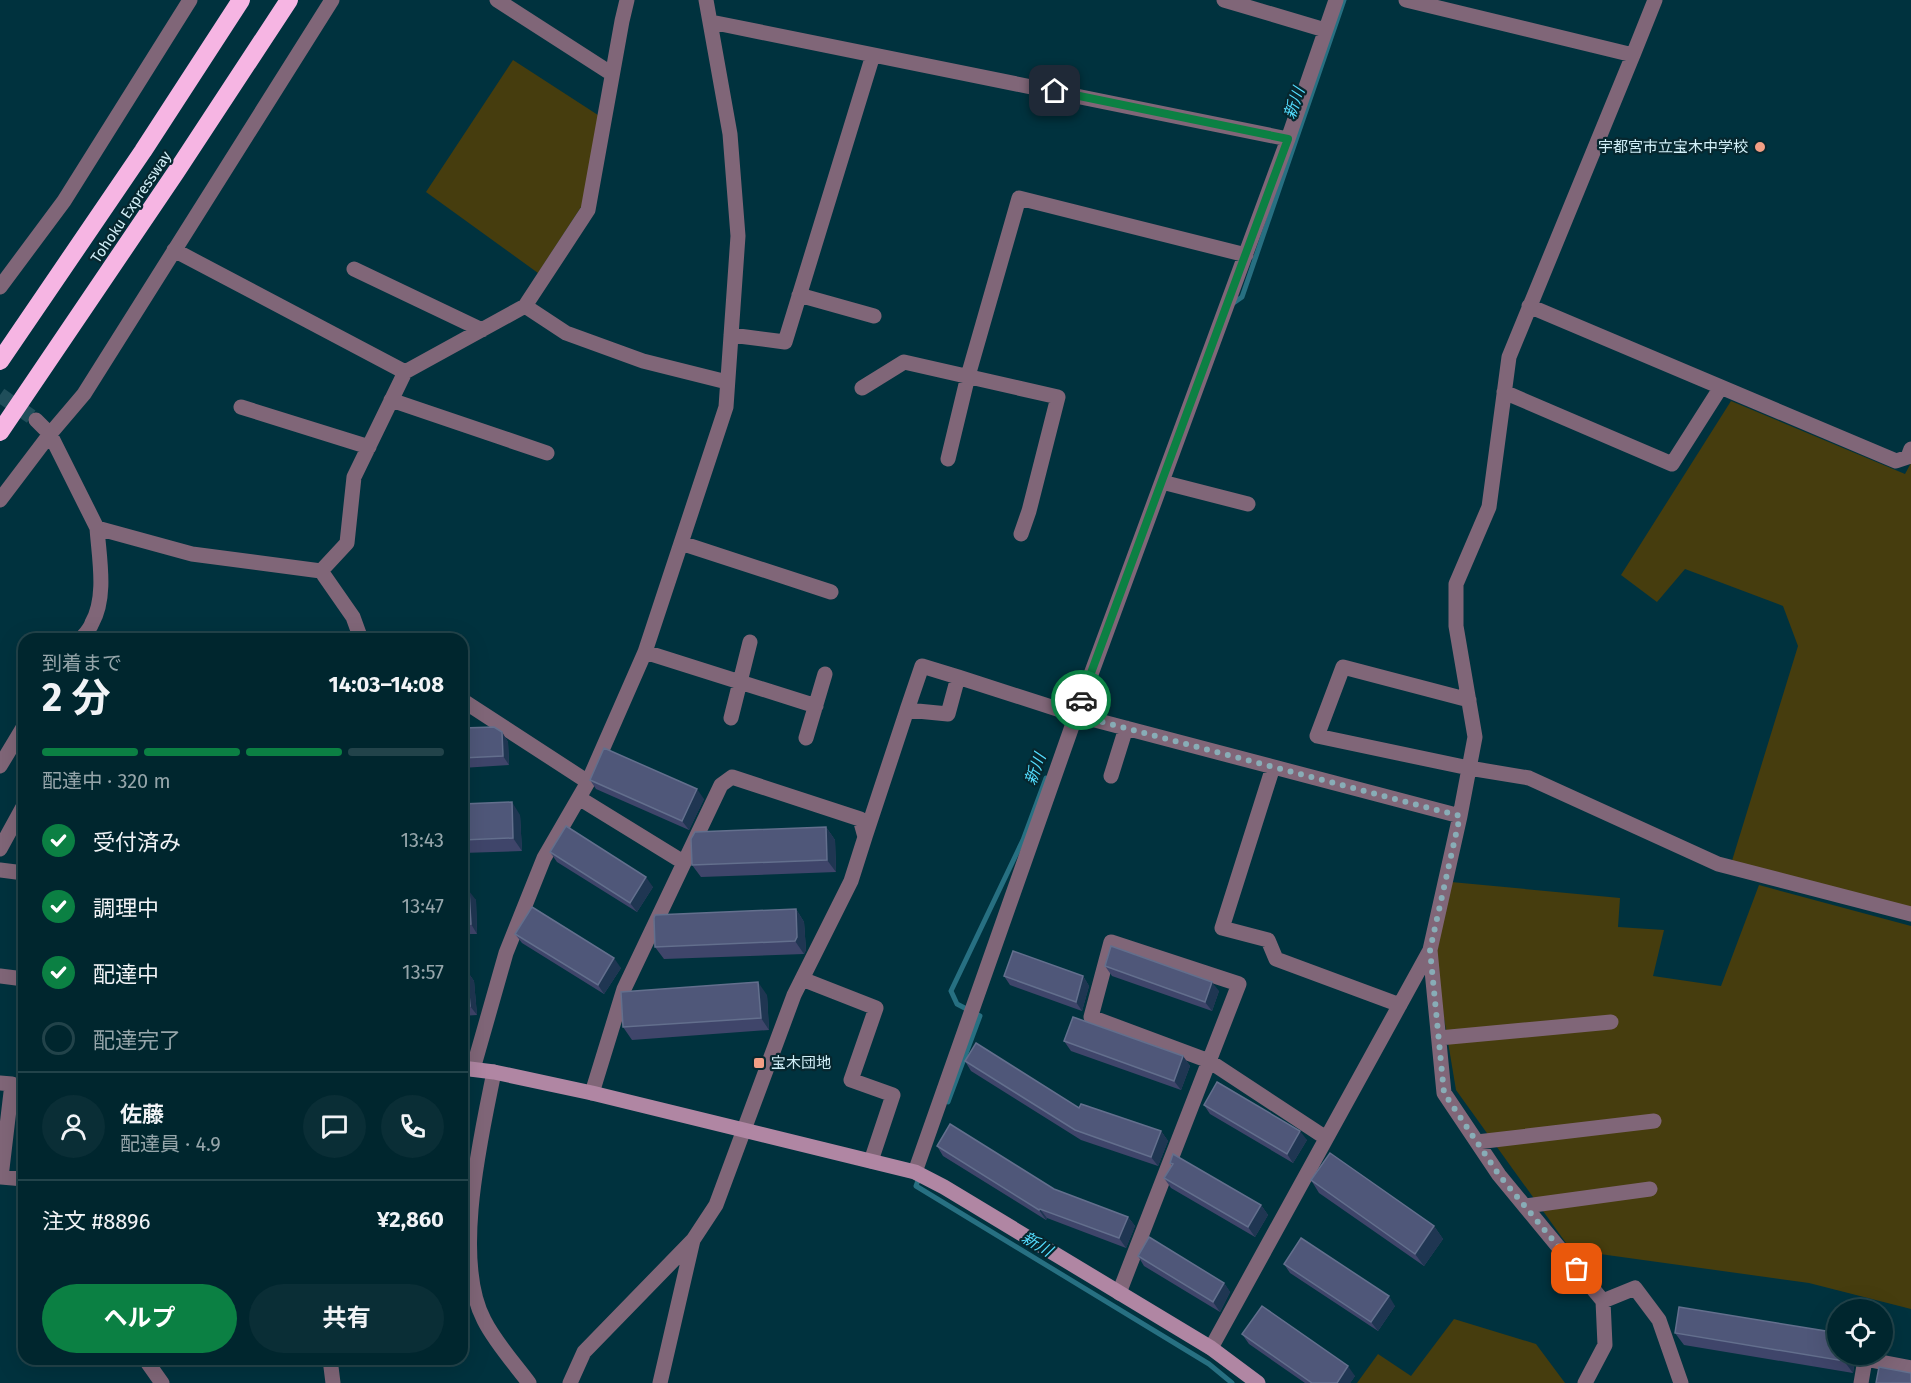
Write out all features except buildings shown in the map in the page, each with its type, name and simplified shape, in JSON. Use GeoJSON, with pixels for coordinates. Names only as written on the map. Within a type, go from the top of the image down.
{"type":"FeatureCollection","features":[{"type":"Feature","properties":{"kind":"highway","name":"Tohoku Expressway"},"geometry":{"type":"LineString","coordinates":[[0,362],[143,152],[241,0]]}},
{"type":"Feature","properties":{"kind":"highway","name":"Tohoku Expressway"},"geometry":{"type":"LineString","coordinates":[[0,432],[176,172],[288,0]]}},
{"type":"Feature","properties":{"kind":"street"},"geometry":{"type":"LineString","coordinates":[[0,287],[64,201],[190,0]]}},
{"type":"Feature","properties":{"kind":"street"},"geometry":{"type":"LineString","coordinates":[[0,500],[50,434],[84,394],[332,0]]}},
{"type":"Feature","properties":{"kind":"street"},"geometry":{"type":"LineString","coordinates":[[497,0],[612,74]]}},
{"type":"Feature","properties":{"kind":"street"},"geometry":{"type":"LineString","coordinates":[[321,571],[347,543],[354,477],[405,372],[525,306],[588,210],[627,0]]}},
{"type":"Feature","properties":{"kind":"street"},"geometry":{"type":"LineString","coordinates":[[468,1066],[506,953],[544,858],[588,782],[645,652],[726,407],[738,236],[730,134],[706,0]]}},
{"type":"Feature","properties":{"kind":"street"},"geometry":{"type":"LineString","coordinates":[[1224,0],[1325,30]]}},
{"type":"Feature","properties":{"kind":"street"},"geometry":{"type":"LineString","coordinates":[[915,1172],[1076,715],[1246,255],[1336,0]]}},
{"type":"Feature","properties":{"kind":"street"},"geometry":{"type":"LineString","coordinates":[[1406,0],[1633,55]]}},
{"type":"Feature","properties":{"kind":"street"},"geometry":{"type":"LineString","coordinates":[[1211,1348],[1430,950],[1475,737],[1456,626],[1456,584],[1489,507],[1509,357],[1655,0]]}},
{"type":"Feature","properties":{"kind":"street"},"geometry":{"type":"LineString","coordinates":[[711,22],[1288,139]]}},
{"type":"Feature","properties":{"kind":"street"},"geometry":{"type":"LineString","coordinates":[[731,335],[785,342],[873,55]]}},
{"type":"Feature","properties":{"kind":"street"},"geometry":{"type":"LineString","coordinates":[[948,459],[968,376],[1019,198],[1246,255]]}},
{"type":"Feature","properties":{"kind":"street"},"geometry":{"type":"LineString","coordinates":[[174,250],[405,372]]}},
{"type":"Feature","properties":{"kind":"street"},"geometry":{"type":"LineString","coordinates":[[354,268],[482,330]]}},
{"type":"Feature","properties":{"kind":"street"},"geometry":{"type":"LineString","coordinates":[[799,295],[874,316]]}},
{"type":"Feature","properties":{"kind":"street"},"geometry":{"type":"LineString","coordinates":[[525,306],[566,333],[642,361],[728,382]]}},
{"type":"Feature","properties":{"kind":"street"},"geometry":{"type":"LineString","coordinates":[[1529,306],[1896,461],[1908,457],[1911,449]]}},
{"type":"Feature","properties":{"kind":"street"},"geometry":{"type":"LineString","coordinates":[[861,388],[904,362],[1058,397],[1021,534]]}},
{"type":"Feature","properties":{"kind":"street"},"geometry":{"type":"LineString","coordinates":[[1504,392],[1672,464],[1721,387]]}},
{"type":"Feature","properties":{"kind":"street"},"geometry":{"type":"LineString","coordinates":[[391,400],[547,453]]}},
{"type":"Feature","properties":{"kind":"street"},"geometry":{"type":"LineString","coordinates":[[241,406],[369,447]]}},
{"type":"Feature","properties":{"kind":"street"},"geometry":{"type":"LineString","coordinates":[[36,420],[50,434],[97,528],[99,601],[93,623],[86,633]]}},
{"type":"Feature","properties":{"kind":"street"},"geometry":{"type":"LineString","coordinates":[[1162,482],[1248,504]]}},
{"type":"Feature","properties":{"kind":"street"},"geometry":{"type":"LineString","coordinates":[[97,528],[192,554],[321,571],[353,617],[359,633]]}},
{"type":"Feature","properties":{"kind":"street"},"geometry":{"type":"LineString","coordinates":[[681,543],[831,592]]}},
{"type":"Feature","properties":{"kind":"street"},"geometry":{"type":"LineString","coordinates":[[731,718],[750,642]]}},
{"type":"Feature","properties":{"kind":"street"},"geometry":{"type":"LineString","coordinates":[[645,652],[816,706]]}},
{"type":"Feature","properties":{"kind":"street"},"geometry":{"type":"LineString","coordinates":[[570,1383],[584,1352],[693,1240],[716,1205],[794,995],[852,881],[922,666],[1076,715],[1460,816]]}},
{"type":"Feature","properties":{"kind":"street"},"geometry":{"type":"LineString","coordinates":[[1469,700],[1343,667],[1317,736],[1469,768],[1529,778],[1718,864],[1911,914]]}},
{"type":"Feature","properties":{"kind":"street"},"geometry":{"type":"LineString","coordinates":[[806,738],[825,674]]}},
{"type":"Feature","properties":{"kind":"street"},"geometry":{"type":"LineString","coordinates":[[908,710],[948,714],[958,677]]}},
{"type":"Feature","properties":{"kind":"street"},"geometry":{"type":"LineString","coordinates":[[468,704],[588,782]]}},
{"type":"Feature","properties":{"kind":"street"},"geometry":{"type":"LineString","coordinates":[[1111,776],[1126,728]]}},
{"type":"Feature","properties":{"kind":"street"},"geometry":{"type":"LineString","coordinates":[[0,766],[18,736]]}},
{"type":"Feature","properties":{"kind":"street"},"geometry":{"type":"LineString","coordinates":[[1273,767],[1222,928],[1268,940],[1276,959],[1400,1005]]}},
{"type":"Feature","properties":{"kind":"street"},"geometry":{"type":"LineString","coordinates":[[592,1093],[624,989],[721,785],[732,777],[860,819],[865,837]]}},
{"type":"Feature","properties":{"kind":"street"},"geometry":{"type":"LineString","coordinates":[[579,798],[683,862]]}},
{"type":"Feature","properties":{"kind":"street"},"geometry":{"type":"LineString","coordinates":[[0,849],[18,816]]}},
{"type":"Feature","properties":{"kind":"street"},"geometry":{"type":"LineString","coordinates":[[0,870],[18,872]]}},
{"type":"Feature","properties":{"kind":"street"},"geometry":{"type":"LineString","coordinates":[[1119,1293],[1209,1061],[1239,984],[1111,942],[1091,1017],[1209,1061],[1326,1138]]}},
{"type":"Feature","properties":{"kind":"street"},"geometry":{"type":"LineString","coordinates":[[1430,950],[1444,1093],[1499,1175],[1603,1301],[1605,1345],[1585,1383]]}},
{"type":"Feature","properties":{"kind":"street"},"geometry":{"type":"LineString","coordinates":[[0,976],[18,978]]}},
{"type":"Feature","properties":{"kind":"street"},"geometry":{"type":"LineString","coordinates":[[802,979],[876,1008],[851,1080],[893,1095],[871,1161]]}},
{"type":"Feature","properties":{"kind":"street"},"geometry":{"type":"LineString","coordinates":[[1438,1038],[1611,1022]]}},
{"type":"Feature","properties":{"kind":"street"},"geometry":{"type":"LineString","coordinates":[[468,1069],[494,1072],[592,1093],[915,1172],[944,1187],[1211,1348],[1258,1383]]}},
{"type":"Feature","properties":{"kind":"street"},"geometry":{"type":"LineString","coordinates":[[494,1072],[478,1150],[472,1194],[469,1253],[474,1295],[484,1320],[529,1383]]}},
{"type":"Feature","properties":{"kind":"street"},"geometry":{"type":"LineString","coordinates":[[12,1084],[1,1177],[18,1178]]}},
{"type":"Feature","properties":{"kind":"street"},"geometry":{"type":"LineString","coordinates":[[1477,1142],[1654,1121]]}},
{"type":"Feature","properties":{"kind":"street"},"geometry":{"type":"LineString","coordinates":[[1526,1206],[1650,1189]]}},
{"type":"Feature","properties":{"kind":"street"},"geometry":{"type":"LineString","coordinates":[[660,1383],[693,1240]]}},
{"type":"Feature","properties":{"kind":"street"},"geometry":{"type":"LineString","coordinates":[[1603,1301],[1635,1288],[1659,1320],[1681,1383]]}},
{"type":"Feature","properties":{"kind":"street"},"geometry":{"type":"LineString","coordinates":[[1893,1364],[1911,1368]]}},
{"type":"Feature","properties":{"kind":"street"},"geometry":{"type":"LineString","coordinates":[[149,1365],[162,1383]]}},
{"type":"Feature","properties":{"kind":"street"},"geometry":{"type":"LineString","coordinates":[[331,1365],[333,1383]]}},
{"type":"Feature","properties":{"kind":"street"},"geometry":{"type":"LineString","coordinates":[[1861,1383],[1864,1365]]}},
{"type":"Feature","properties":{"kind":"shaded area"},"geometry":{"type":"Polygon","coordinates":[[[513,60],[601,117],[583,204],[538,273],[426,192],[513,60]]]}},
{"type":"Feature","properties":{"kind":"shaded area"},"geometry":{"type":"Polygon","coordinates":[[[1731,401],[1905,474],[1911,463],[1911,912],[1731,864],[1798,646],[1783,606],[1685,569],[1657,602],[1621,575],[1731,401]]]}},
{"type":"Feature","properties":{"kind":"shaded area"},"geometry":{"type":"Polygon","coordinates":[[[1451,882],[1620,898],[1618,927],[1664,930],[1653,976],[1721,986],[1759,885],[1911,926],[1911,1309],[1893,1304],[1893,1299],[1872,1299],[1809,1283],[1571,1250],[1456,1090],[1434,958],[1451,882]]]}},
{"type":"Feature","properties":{"kind":"shaded area"},"geometry":{"type":"Polygon","coordinates":[[[1454,1319],[1536,1344],[1565,1383],[1357,1383],[1378,1354],[1411,1376],[1454,1319]]]}},
{"type":"Feature","properties":{"kind":"waterway","name":"新川"},"geometry":{"type":"LineString","coordinates":[[1232,304],[1242,297],[1344,0]]}},
{"type":"Feature","properties":{"kind":"waterway","name":"新川"},"geometry":{"type":"LineString","coordinates":[[948,1102],[980,1016],[957,1004],[951,991],[1023,840],[1046,778]]}},
{"type":"Feature","properties":{"kind":"waterway","name":"新川"},"geometry":{"type":"LineString","coordinates":[[920,1175],[916,1186],[1209,1364],[1232,1383]]}},
{"type":"Feature","properties":{"kind":"tunnel"},"geometry":{"type":"LineString","coordinates":[[0,395],[36,420]]}},
{"type":"Feature","properties":{"kind":"way so far"},"geometry":{"type":"LineString","coordinates":[[1081,700],[1076,715],[1460,816],[1430,950],[1444,1093],[1499,1175],[1577,1269]]}},
{"type":"Feature","properties":{"kind":"place","name":"宇都宮市立宝木中学校"},"geometry":{"type":"Point","coordinates":[1760,147]}},
{"type":"Feature","properties":{"kind":"place","name":"宝木団地"},"geometry":{"type":"Point","coordinates":[759,1063]}},
{"type":"Feature","properties":{"kind":"route"},"geometry":{"type":"LineString","coordinates":[[1055,91],[1288,139],[1081,700]]}}]}
